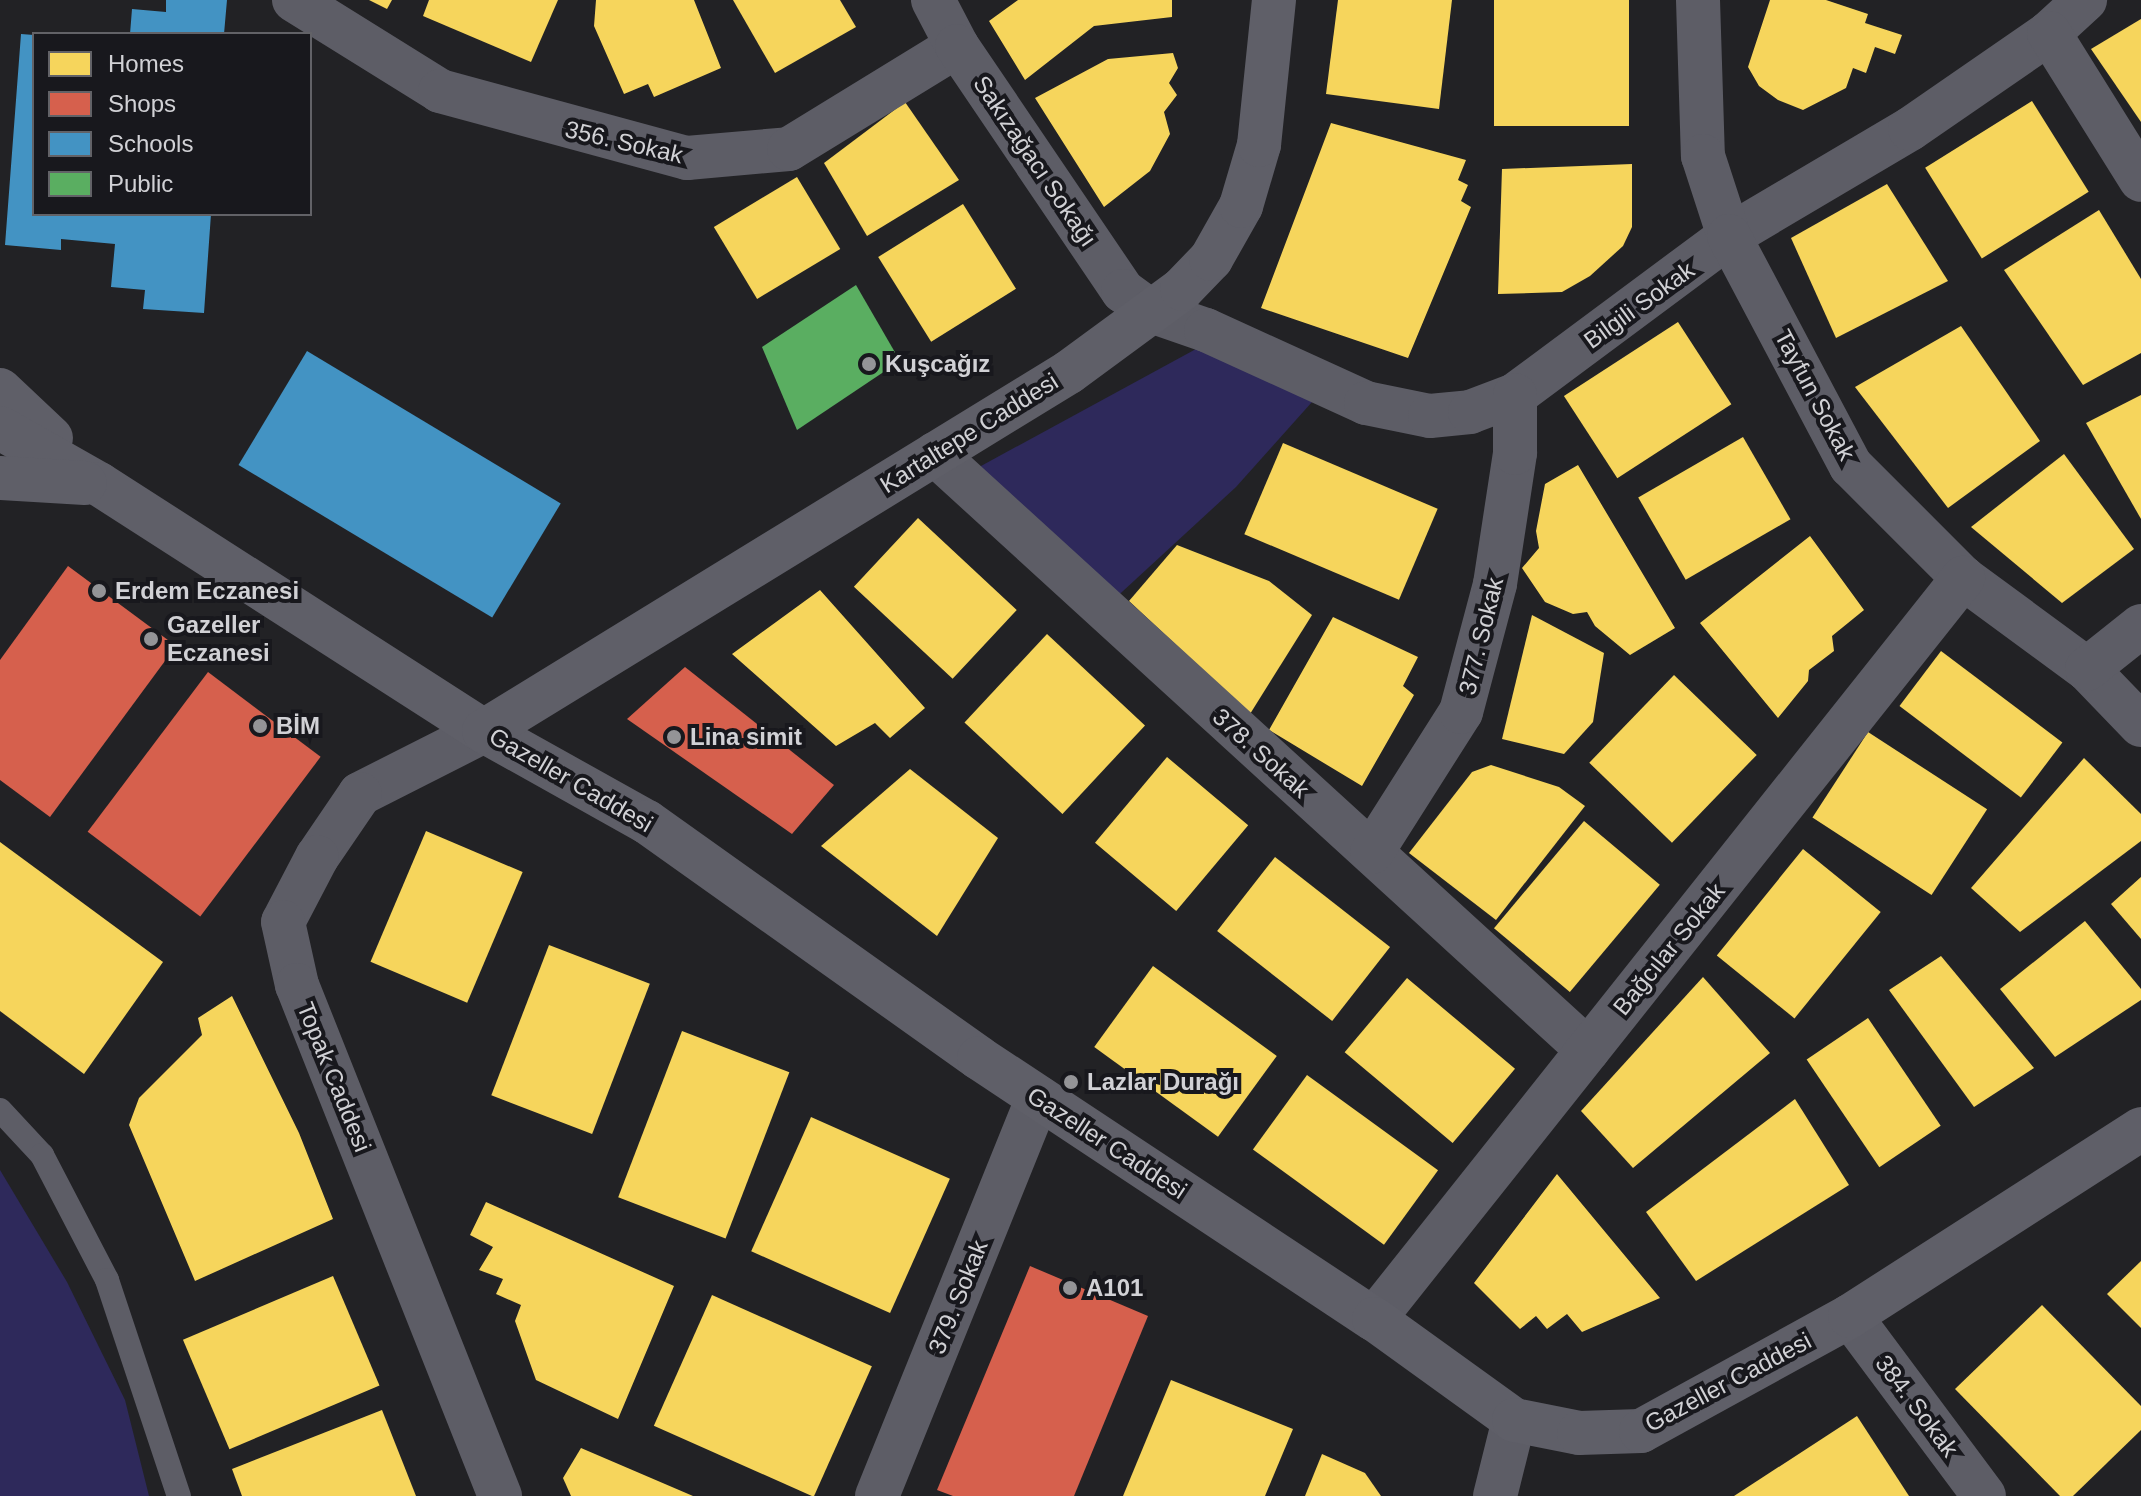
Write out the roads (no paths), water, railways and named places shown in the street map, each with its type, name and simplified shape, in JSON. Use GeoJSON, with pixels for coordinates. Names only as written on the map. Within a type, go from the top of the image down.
{"type":"FeatureCollection","features":[{"type":"Feature","properties":{"kind":"main road","name":"Kartaltepe Caddesi"},"geometry":{"type":"LineString","coordinates":[[484,731],[1069,372],[1182,289],[1211,259],[1241,206],[1259,145],[1274,0]]}},
{"type":"Feature","properties":{"kind":"main road","name":"Gazeller Caddesi"},"geometry":{"type":"LineString","coordinates":[[0,390],[99,484]]}},
{"type":"Feature","properties":{"kind":"main road","name":"Gazeller Caddesi"},"geometry":{"type":"LineString","coordinates":[[0,428],[99,484],[484,731],[647,822],[1038,1097],[1374,1319],[1514,1420],[1579,1433],[1641,1431],[1850,1316],[2141,1129]]}},
{"type":"Feature","properties":{"kind":"main road"},"geometry":{"type":"LineString","coordinates":[[0,478],[99,484]]}},
{"type":"Feature","properties":{"kind":"street","name":"356. Sokak"},"geometry":{"type":"LineString","coordinates":[[294,0],[440,91],[687,158],[789,149],[957,46]]}},
{"type":"Feature","properties":{"kind":"street","name":"Sakızağacı Sokağı"},"geometry":{"type":"LineString","coordinates":[[933,0],[957,46],[1123,291],[1151,311]]}},
{"type":"Feature","properties":{"kind":"street","name":"Tayfun Sokak"},"geometry":{"type":"LineString","coordinates":[[1698,0],[1703,156],[1729,236],[1851,466],[1963,578],[2087,669],[2141,725]]}},
{"type":"Feature","properties":{"kind":"street","name":"Bilgili Sokak"},"geometry":{"type":"LineString","coordinates":[[1151,311],[1206,330],[1366,403],[1430,416],[1470,412],[1515,395],[1729,236],[1910,129],[2049,33],[2085,0]]}},
{"type":"Feature","properties":{"kind":"street"},"geometry":{"type":"LineString","coordinates":[[2049,33],[2141,180]]}},
{"type":"Feature","properties":{"kind":"street","name":"377. Sokak"},"geometry":{"type":"LineString","coordinates":[[1372,852],[1461,712],[1495,584],[1515,453],[1515,395]]}},
{"type":"Feature","properties":{"kind":"street","name":"378. Sokak"},"geometry":{"type":"LineString","coordinates":[[935,454],[1588,1050]]}},
{"type":"Feature","properties":{"kind":"street","name":"Bağcılar Sokak"},"geometry":{"type":"LineString","coordinates":[[1374,1319],[1963,578]]}},
{"type":"Feature","properties":{"kind":"street"},"geometry":{"type":"LineString","coordinates":[[2087,669],[2141,626]]}},
{"type":"Feature","properties":{"kind":"street","name":"Topak Caddesi"},"geometry":{"type":"LineString","coordinates":[[484,731],[360,794],[317,857],[283,922],[297,985],[500,1496]]}},
{"type":"Feature","properties":{"kind":"street","name":"379. Sokak"},"geometry":{"type":"LineString","coordinates":[[877,1496],[1038,1097]]}},
{"type":"Feature","properties":{"kind":"street","name":"384. Sokak"},"geometry":{"type":"LineString","coordinates":[[1850,1316],[1984,1496]]}},
{"type":"Feature","properties":{"kind":"street"},"geometry":{"type":"LineString","coordinates":[[1495,1496],[1514,1420]]}},
{"type":"Feature","properties":{"kind":"lane"},"geometry":{"type":"LineString","coordinates":[[0,1110],[42,1155],[107,1280],[179,1496]]}},
{"type":"Feature","properties":{"kind":"place","name":"Kuşcağız"},"geometry":{"type":"Point","coordinates":[869,364]}},
{"type":"Feature","properties":{"kind":"place","name":"Erdem Eczanesi"},"geometry":{"type":"Point","coordinates":[99,591]}},
{"type":"Feature","properties":{"kind":"place","name":"Gazeller Eczanesi"},"geometry":{"type":"Point","coordinates":[151,639]}},
{"type":"Feature","properties":{"kind":"place","name":"BİM"},"geometry":{"type":"Point","coordinates":[260,726]}},
{"type":"Feature","properties":{"kind":"place","name":"Lina simit"},"geometry":{"type":"Point","coordinates":[674,737]}},
{"type":"Feature","properties":{"kind":"place","name":"Lazlar Durağı"},"geometry":{"type":"Point","coordinates":[1071,1082]}},
{"type":"Feature","properties":{"kind":"place","name":"A101"},"geometry":{"type":"Point","coordinates":[1070,1288]}}]}
